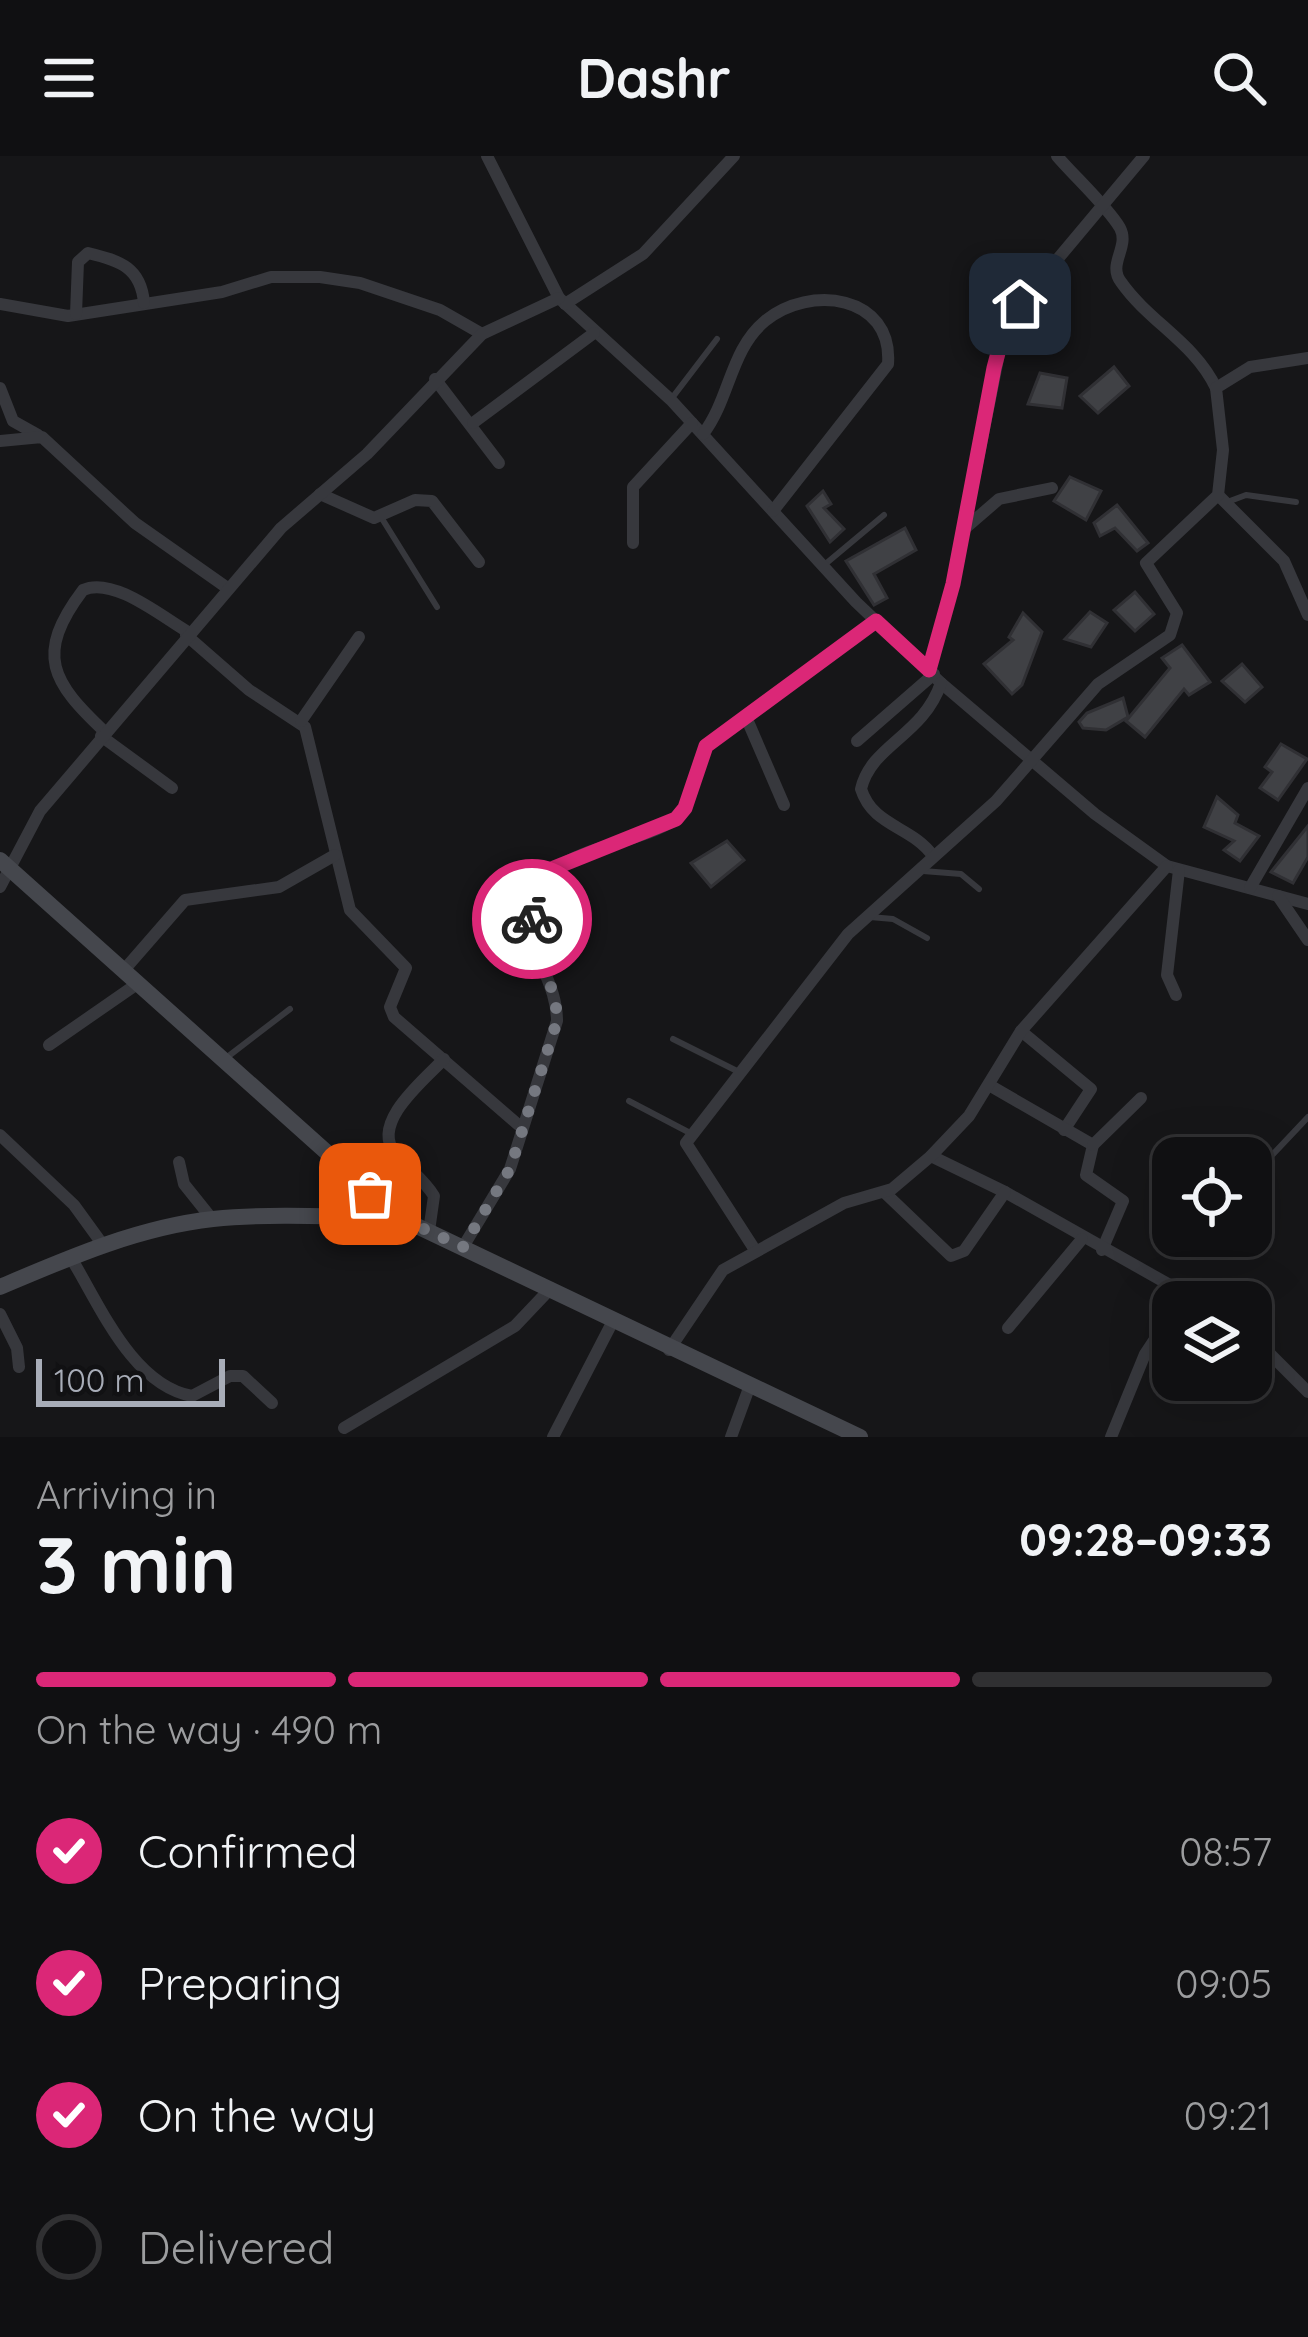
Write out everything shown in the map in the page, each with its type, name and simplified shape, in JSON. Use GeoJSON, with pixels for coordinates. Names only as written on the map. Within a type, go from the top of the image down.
{"type":"FeatureCollection","features":[{"type":"Feature","properties":{"kind":"main road"},"geometry":{"type":"LineString","coordinates":[[4,863],[400,1218],[860,1437]]}},
{"type":"Feature","properties":{"kind":"main road"},"geometry":{"type":"LineString","coordinates":[[0,1286],[103,1245],[212,1220],[400,1218]]}},
{"type":"Feature","properties":{"kind":"street"},"geometry":{"type":"LineString","coordinates":[[487,156],[562,301],[671,400],[823,566],[935,675],[1031,761],[1173,868],[1308,904]]}},
{"type":"Feature","properties":{"kind":"street"},"geometry":{"type":"LineString","coordinates":[[0,887],[4,863],[40,811],[226,587],[367,454],[482,334],[562,301],[643,254],[734,156]]}},
{"type":"Feature","properties":{"kind":"street"},"geometry":{"type":"LineString","coordinates":[[1058,156],[1122,233],[1115,267],[1121,283],[1192,349],[1216,388],[1223,450],[1222,499],[1284,561],[1308,615]]}},
{"type":"Feature","properties":{"kind":"street"},"geometry":{"type":"LineString","coordinates":[[934,856],[923,842],[874,815],[861,789],[881,755],[926,718],[1003,334],[1020,304],[1144,156]]}},
{"type":"Feature","properties":{"kind":"street"},"geometry":{"type":"LineString","coordinates":[[76,314],[76,269],[80,257],[88,254],[133,269],[142,284],[144,303]]}},
{"type":"Feature","properties":{"kind":"street"},"geometry":{"type":"LineString","coordinates":[[0,304],[55,316],[222,292],[271,277],[320,277],[360,284],[440,310],[482,334]]}},
{"type":"Feature","properties":{"kind":"street"},"geometry":{"type":"LineString","coordinates":[[703,434],[720,412],[742,347],[767,318],[791,306],[848,300],[875,319],[884,334],[888,364],[773,511]]}},
{"type":"Feature","properties":{"kind":"street"},"geometry":{"type":"LineString","coordinates":[[473,423],[594,333]]}},
{"type":"Feature","properties":{"kind":"street"},"geometry":{"type":"LineString","coordinates":[[1216,388],[1250,367],[1308,358]]}},
{"type":"Feature","properties":{"kind":"street"},"geometry":{"type":"LineString","coordinates":[[435,379],[499,463]]}},
{"type":"Feature","properties":{"kind":"street"},"geometry":{"type":"LineString","coordinates":[[0,388],[14,421],[42,436],[135,523],[226,587]]}},
{"type":"Feature","properties":{"kind":"street"},"geometry":{"type":"LineString","coordinates":[[633,543],[633,487],[692,424]]}},
{"type":"Feature","properties":{"kind":"street"},"geometry":{"type":"LineString","coordinates":[[0,441],[42,436]]}},
{"type":"Feature","properties":{"kind":"street"},"geometry":{"type":"LineString","coordinates":[[962,531],[999,499],[1052,488]]}},
{"type":"Feature","properties":{"kind":"street"},"geometry":{"type":"LineString","coordinates":[[320,494],[357,514],[381,517],[415,500],[432,501],[478,562]]}},
{"type":"Feature","properties":{"kind":"street"},"geometry":{"type":"LineString","coordinates":[[755,1250],[686,1150],[692,1134],[816,971],[866,917],[967,830],[1098,685],[1170,634],[1177,613],[1148,574],[1147,560],[1222,499]]}},
{"type":"Feature","properties":{"kind":"street"},"geometry":{"type":"LineString","coordinates":[[172,788],[103,734],[69,698],[52,669],[53,651],[83,590],[94,586],[112,590],[187,634],[249,690],[301,721],[314,753],[350,910],[406,968],[390,1007],[394,1017],[522,1128]]}},
{"type":"Feature","properties":{"kind":"street"},"geometry":{"type":"LineString","coordinates":[[463,1247],[503,1184],[557,1021],[557,995],[532,935],[541,884],[570,857],[676,819],[685,808],[706,746],[876,621]]}},
{"type":"Feature","properties":{"kind":"street"},"geometry":{"type":"LineString","coordinates":[[301,721],[359,637]]}},
{"type":"Feature","properties":{"kind":"street"},"geometry":{"type":"LineString","coordinates":[[857,741],[935,675]]}},
{"type":"Feature","properties":{"kind":"street"},"geometry":{"type":"LineString","coordinates":[[746,717],[784,805]]}},
{"type":"Feature","properties":{"kind":"street"},"geometry":{"type":"LineString","coordinates":[[1250,888],[1308,788]]}},
{"type":"Feature","properties":{"kind":"street"},"geometry":{"type":"LineString","coordinates":[[49,1046],[131,976],[185,900],[279,887],[335,855]]}},
{"type":"Feature","properties":{"kind":"street"},"geometry":{"type":"LineString","coordinates":[[1173,868],[1167,975],[1176,995]]}},
{"type":"Feature","properties":{"kind":"street"},"geometry":{"type":"LineString","coordinates":[[670,1350],[723,1270],[844,1203],[884,1192],[931,1156],[989,1085],[1021,1031],[1173,868]]}},
{"type":"Feature","properties":{"kind":"street"},"geometry":{"type":"LineString","coordinates":[[1277,894],[1308,940]]}},
{"type":"Feature","properties":{"kind":"street"},"geometry":{"type":"LineString","coordinates":[[1021,1031],[1091,1089],[1064,1130]]}},
{"type":"Feature","properties":{"kind":"street"},"geometry":{"type":"LineString","coordinates":[[428,1231],[434,1196],[389,1147],[387,1135],[405,1099],[444,1059]]}},
{"type":"Feature","properties":{"kind":"street"},"geometry":{"type":"LineString","coordinates":[[989,1085],[1093,1144]]}},
{"type":"Feature","properties":{"kind":"street"},"geometry":{"type":"LineString","coordinates":[[1102,1250],[1124,1201],[1086,1175],[1093,1144],[1141,1098]]}},
{"type":"Feature","properties":{"kind":"street"},"geometry":{"type":"LineString","coordinates":[[0,1135],[74,1204],[103,1245]]}},
{"type":"Feature","properties":{"kind":"street"},"geometry":{"type":"LineString","coordinates":[[931,1156],[1005,1192],[1153,1281]]}},
{"type":"Feature","properties":{"kind":"street"},"geometry":{"type":"LineString","coordinates":[[179,1162],[184,1184],[212,1220]]}},
{"type":"Feature","properties":{"kind":"street"},"geometry":{"type":"LineString","coordinates":[[884,1192],[951,1256],[964,1251],[1005,1192]]}},
{"type":"Feature","properties":{"kind":"street"},"geometry":{"type":"LineString","coordinates":[[1008,1328],[1082,1239]]}},
{"type":"Feature","properties":{"kind":"street"},"geometry":{"type":"LineString","coordinates":[[71,1258],[136,1360],[153,1377],[192,1396],[230,1376],[243,1376],[272,1403]]}},
{"type":"Feature","properties":{"kind":"street"},"geometry":{"type":"LineString","coordinates":[[344,1428],[497,1338],[551,1288]]}},
{"type":"Feature","properties":{"kind":"street"},"geometry":{"type":"LineString","coordinates":[[0,1314],[17,1348],[19,1367]]}},
{"type":"Feature","properties":{"kind":"street"},"geometry":{"type":"LineString","coordinates":[[554,1437],[614,1319]]}},
{"type":"Feature","properties":{"kind":"street"},"geometry":{"type":"LineString","coordinates":[[1111,1437],[1152,1342]]}},
{"type":"Feature","properties":{"kind":"street"},"geometry":{"type":"LineString","coordinates":[[1272,1356],[1308,1392]]}},
{"type":"Feature","properties":{"kind":"street"},"geometry":{"type":"LineString","coordinates":[[731,1437],[749,1388]]}},
{"type":"Feature","properties":{"kind":"lane"},"geometry":{"type":"LineString","coordinates":[[671,400],[717,339]]}},
{"type":"Feature","properties":{"kind":"lane"},"geometry":{"type":"LineString","coordinates":[[1222,499],[1246,495],[1296,502]]}},
{"type":"Feature","properties":{"kind":"lane"},"geometry":{"type":"LineString","coordinates":[[823,566],[884,515]]}},
{"type":"Feature","properties":{"kind":"lane"},"geometry":{"type":"LineString","coordinates":[[381,517],[437,608]]}},
{"type":"Feature","properties":{"kind":"lane"},"geometry":{"type":"LineString","coordinates":[[917,869],[961,874],[979,889]]}},
{"type":"Feature","properties":{"kind":"lane"},"geometry":{"type":"LineString","coordinates":[[866,917],[893,919],[927,938]]}},
{"type":"Feature","properties":{"kind":"lane"},"geometry":{"type":"LineString","coordinates":[[226,1058],[290,1009]]}},
{"type":"Feature","properties":{"kind":"lane"},"geometry":{"type":"LineString","coordinates":[[673,1039],[740,1073]]}},
{"type":"Feature","properties":{"kind":"lane"},"geometry":{"type":"LineString","coordinates":[[629,1101],[692,1134]]}},
{"type":"Feature","properties":{"kind":"lane"},"geometry":{"type":"LineString","coordinates":[[1272,1156],[1308,1118]]}},
{"type":"Feature","properties":{"kind":"building"},"geometry":{"type":"Polygon","coordinates":[[[1114,367],[1129,386],[1098,413],[1080,396],[1114,367]]]}},
{"type":"Feature","properties":{"kind":"building"},"geometry":{"type":"Polygon","coordinates":[[[1040,373],[1067,378],[1062,408],[1028,404],[1040,373]]]}},
{"type":"Feature","properties":{"kind":"building"},"geometry":{"type":"Polygon","coordinates":[[[1070,477],[1101,491],[1086,520],[1054,501],[1070,477]]]}},
{"type":"Feature","properties":{"kind":"building"},"geometry":{"type":"Polygon","coordinates":[[[823,491],[831,504],[824,508],[844,529],[830,542],[807,506],[823,491]]]}},
{"type":"Feature","properties":{"kind":"building"},"geometry":{"type":"Polygon","coordinates":[[[1117,505],[1148,543],[1137,551],[1115,528],[1100,536],[1094,523],[1117,505]]]}},
{"type":"Feature","properties":{"kind":"building"},"geometry":{"type":"Polygon","coordinates":[[[905,528],[916,550],[874,574],[887,598],[874,605],[846,561],[905,528]]]}},
{"type":"Feature","properties":{"kind":"building"},"geometry":{"type":"Polygon","coordinates":[[[1135,592],[1154,614],[1135,631],[1114,610],[1135,592]]]}},
{"type":"Feature","properties":{"kind":"building"},"geometry":{"type":"Polygon","coordinates":[[[1090,612],[1107,623],[1091,647],[1065,639],[1090,612]]]}},
{"type":"Feature","properties":{"kind":"building"},"geometry":{"type":"Polygon","coordinates":[[[1023,613],[1042,632],[1022,685],[1012,694],[984,664],[1013,640],[1009,637],[1023,613]]]}},
{"type":"Feature","properties":{"kind":"building"},"geometry":{"type":"Polygon","coordinates":[[[1182,645],[1210,682],[1189,695],[1184,689],[1145,737],[1126,721],[1170,668],[1162,658],[1182,645]]]}},
{"type":"Feature","properties":{"kind":"building"},"geometry":{"type":"Polygon","coordinates":[[[1242,664],[1262,687],[1245,702],[1222,681],[1242,664]]]}},
{"type":"Feature","properties":{"kind":"building"},"geometry":{"type":"Polygon","coordinates":[[[1123,698],[1128,717],[1106,730],[1083,728],[1079,722],[1087,713],[1123,698]]]}},
{"type":"Feature","properties":{"kind":"building"},"geometry":{"type":"Polygon","coordinates":[[[1281,744],[1307,759],[1278,800],[1260,788],[1272,772],[1265,767],[1281,744]]]}},
{"type":"Feature","properties":{"kind":"building"},"geometry":{"type":"Polygon","coordinates":[[[1217,797],[1238,815],[1235,823],[1259,836],[1240,861],[1224,850],[1234,841],[1204,827],[1217,797]]]}},
{"type":"Feature","properties":{"kind":"building"},"geometry":{"type":"Polygon","coordinates":[[[1308,826],[1308,857],[1293,883],[1271,872],[1308,826]]]}},
{"type":"Feature","properties":{"kind":"building"},"geometry":{"type":"Polygon","coordinates":[[[727,841],[744,860],[711,887],[691,863],[727,841]]]}},
{"type":"Feature","properties":{"kind":"way so far"},"geometry":{"type":"LineString","coordinates":[[370,1194],[400,1218],[463,1247],[503,1184],[536,1096],[557,1021],[557,995],[532,935],[532,919]]}},
{"type":"Feature","properties":{"kind":"route"},"geometry":{"type":"LineString","coordinates":[[532,919],[534,899],[554,868],[570,857],[676,819],[685,808],[706,746],[876,621],[929,670],[953,584],[994,368],[1003,334],[1020,304]]}}]}
